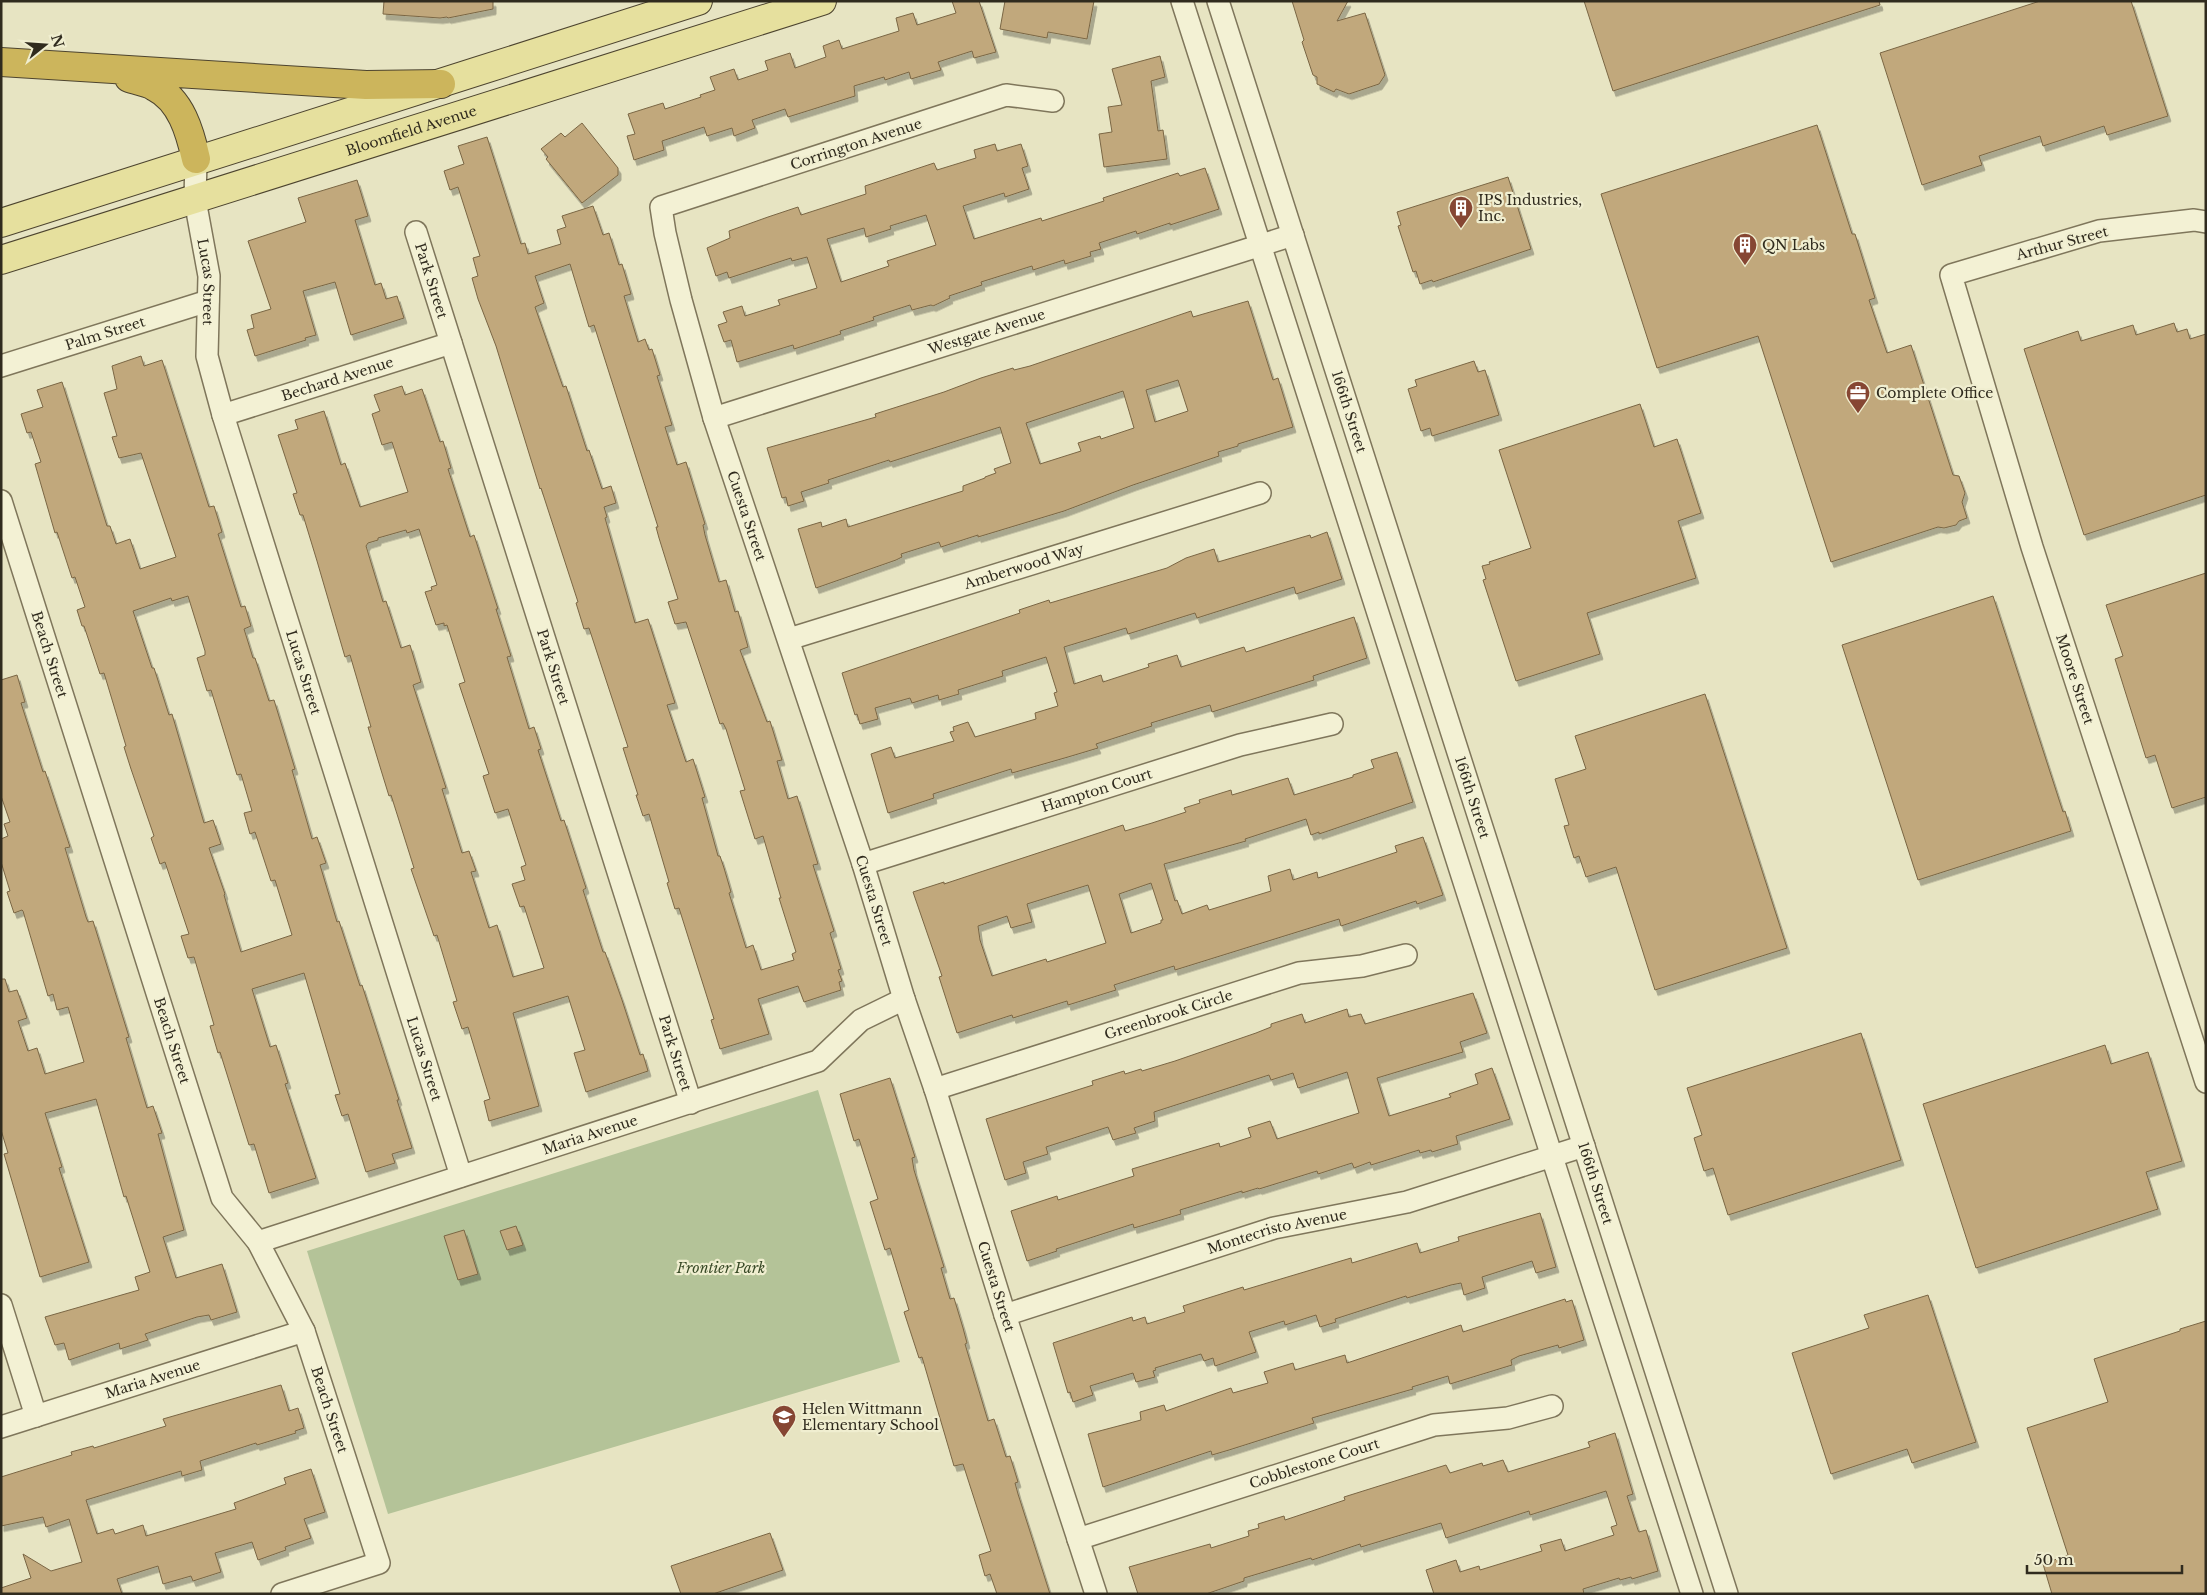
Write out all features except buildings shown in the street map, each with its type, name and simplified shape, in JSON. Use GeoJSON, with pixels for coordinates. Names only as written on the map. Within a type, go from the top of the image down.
{"type":"FeatureCollection","features":[{"type":"Feature","properties":{"kind":"highway"},"geometry":{"type":"LineString","coordinates":[[1,62],[366,85],[440,84]]}},
{"type":"Feature","properties":{"kind":"highway"},"geometry":{"type":"LineString","coordinates":[[102,69],[155,86],[172,100],[189,130],[196,159]]}},
{"type":"Feature","properties":{"kind":"main road"},"geometry":{"type":"LineString","coordinates":[[1,223],[196,159],[440,84],[698,1]]}},
{"type":"Feature","properties":{"kind":"main road","name":"Bloomfield Avenue"},"geometry":{"type":"LineString","coordinates":[[1,260],[822,1]]}},
{"type":"Feature","properties":{"kind":"street"},"geometry":{"type":"LineString","coordinates":[[1182,1],[1692,1594]]}},
{"type":"Feature","properties":{"kind":"street","name":"166th Street"},"geometry":{"type":"LineString","coordinates":[[1218,1],[1727,1594]]}},
{"type":"Feature","properties":{"kind":"street","name":"Corrington Avenue"},"geometry":{"type":"LineString","coordinates":[[661,206],[1006,95],[1053,101]]}},
{"type":"Feature","properties":{"kind":"street","name":"Lucas Street"},"geometry":{"type":"LineString","coordinates":[[196,159],[194,200],[209,276],[207,356],[223,415],[462,1176]]}},
{"type":"Feature","properties":{"kind":"street","name":"Cuesta Street"},"geometry":{"type":"LineString","coordinates":[[661,206],[665,233],[681,300],[714,418],[863,864],[904,999],[935,1089],[1005,1315],[1096,1594]]}},
{"type":"Feature","properties":{"kind":"street","name":"Arthur Street"},"geometry":{"type":"LineString","coordinates":[[1951,275],[2099,231],[2194,220],[2206,222]]}},
{"type":"Feature","properties":{"kind":"street","name":"Park Street"},"geometry":{"type":"LineString","coordinates":[[416,232],[691,1103]]}},
{"type":"Feature","properties":{"kind":"street","name":"Westgate Avenue"},"geometry":{"type":"LineString","coordinates":[[714,418],[1293,235]]}},
{"type":"Feature","properties":{"kind":"street","name":"Moore Street"},"geometry":{"type":"LineString","coordinates":[[1951,275],[2032,546],[2206,1082]]}},
{"type":"Feature","properties":{"kind":"street","name":"Palm Street"},"geometry":{"type":"LineString","coordinates":[[1,366],[208,301]]}},
{"type":"Feature","properties":{"kind":"street","name":"Bechard Avenue"},"geometry":{"type":"LineString","coordinates":[[223,415],[451,343]]}},
{"type":"Feature","properties":{"kind":"street","name":"Amberwood Way"},"geometry":{"type":"LineString","coordinates":[[789,640],[1260,493]]}},
{"type":"Feature","properties":{"kind":"street","name":"Beach Street"},"geometry":{"type":"LineString","coordinates":[[1,501],[222,1198],[258,1242],[304,1332],[378,1563],[282,1594]]}},
{"type":"Feature","properties":{"kind":"street","name":"Hampton Court"},"geometry":{"type":"LineString","coordinates":[[863,864],[1240,744],[1332,724]]}},
{"type":"Feature","properties":{"kind":"street","name":"Greenbrook Circle"},"geometry":{"type":"LineString","coordinates":[[935,1089],[1299,973],[1362,966],[1406,955]]}},
{"type":"Feature","properties":{"kind":"street","name":"Maria Avenue"},"geometry":{"type":"LineString","coordinates":[[258,1242],[818,1062],[861,1020],[904,999]]}},
{"type":"Feature","properties":{"kind":"street","name":"Montecristo Avenue"},"geometry":{"type":"LineString","coordinates":[[1005,1315],[1274,1228],[1407,1202],[1584,1146]]}},
{"type":"Feature","properties":{"kind":"street"},"geometry":{"type":"LineString","coordinates":[[1,1305],[36,1416]]}},
{"type":"Feature","properties":{"kind":"street","name":"Maria Avenue"},"geometry":{"type":"LineString","coordinates":[[1,1427],[304,1332]]}},
{"type":"Feature","properties":{"kind":"street","name":"Cobblestone Court"},"geometry":{"type":"LineString","coordinates":[[1078,1539],[1434,1425],[1508,1418],[1552,1406]]}},
{"type":"Feature","properties":{"kind":"green space","name":"Frontier Park"},"geometry":{"type":"Polygon","coordinates":[[[818,1090],[900,1362],[388,1514],[307,1251],[818,1090]]]}},
{"type":"Feature","properties":{"kind":"place","name":"IPS Industries, Inc."},"geometry":{"type":"Point","coordinates":[1461,229]}},
{"type":"Feature","properties":{"kind":"place","name":"QN Labs"},"geometry":{"type":"Point","coordinates":[1745,266]}},
{"type":"Feature","properties":{"kind":"place","name":"Complete Office"},"geometry":{"type":"Point","coordinates":[1858,414]}},
{"type":"Feature","properties":{"kind":"place","name":"Helen Wittmann Elementary School"},"geometry":{"type":"Point","coordinates":[784,1438]}}]}
